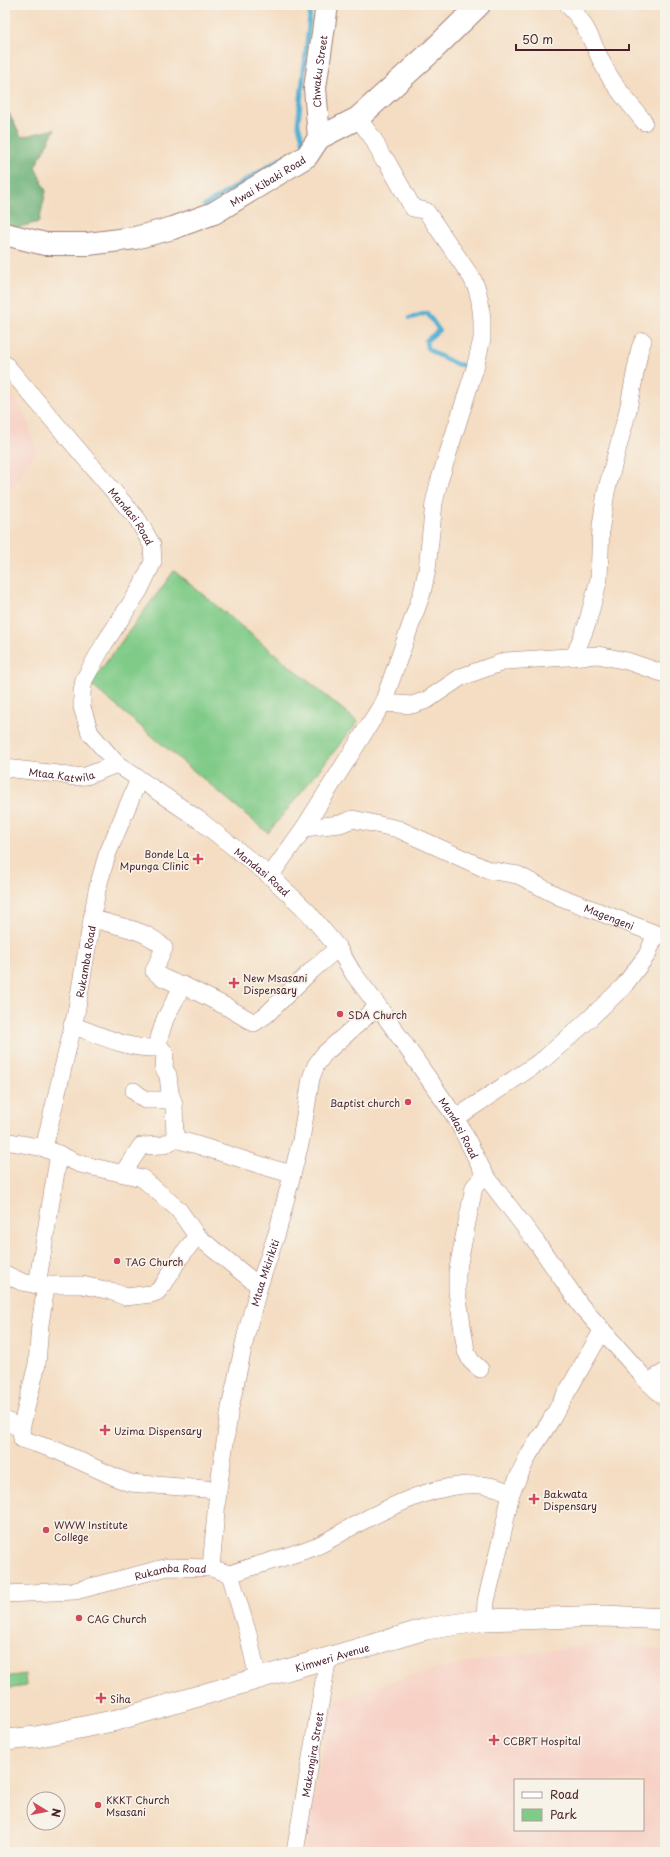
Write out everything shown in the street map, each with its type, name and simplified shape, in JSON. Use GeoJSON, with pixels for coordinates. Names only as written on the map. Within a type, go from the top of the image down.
{"type":"FeatureCollection","features":[{"type":"Feature","properties":{"kind":"main road","name":"Chwaku Street"},"geometry":{"type":"LineString","coordinates":[[319,138],[315,88],[327,5]]}},
{"type":"Feature","properties":{"kind":"main road","name":"Mwai Kibaki Road"},"geometry":{"type":"LineString","coordinates":[[5,234],[45,244],[88,244],[135,238],[173,228],[214,213],[307,156],[319,138],[358,118],[432,51],[479,5]]}},
{"type":"Feature","properties":{"kind":"street"},"geometry":{"type":"LineString","coordinates":[[568,5],[575,12],[591,35],[607,73],[644,122]]}},
{"type":"Feature","properties":{"kind":"street"},"geometry":{"type":"LineString","coordinates":[[270,876],[304,828],[383,703],[422,593],[427,570],[432,519],[438,489],[476,368],[482,339],[482,320],[477,289],[468,272],[426,211],[421,208],[413,208],[386,160],[383,159],[374,140],[358,118]]}},
{"type":"Feature","properties":{"kind":"street"},"geometry":{"type":"LineString","coordinates":[[574,657],[587,624],[599,579],[601,526],[606,492],[628,410],[640,348],[643,341]]}},
{"type":"Feature","properties":{"kind":"street","name":"Mandasi Road"},"geometry":{"type":"LineString","coordinates":[[5,364],[138,520],[152,545],[153,562],[148,576],[104,644],[84,680],[82,692],[86,723],[90,733],[96,742],[117,764],[198,819],[270,876],[307,911],[338,948],[353,973],[378,1006],[456,1118],[485,1175],[537,1243],[581,1306],[648,1382],[665,1398]]}},
{"type":"Feature","properties":{"kind":"street"},"geometry":{"type":"LineString","coordinates":[[383,703],[412,705],[427,700],[461,677],[506,661],[598,655],[627,661],[665,674]]}},
{"type":"Feature","properties":{"kind":"street","name":"Mtaa Katwila"},"geometry":{"type":"LineString","coordinates":[[5,768],[74,777],[86,776],[117,764]]}},
{"type":"Feature","properties":{"kind":"street","name":"Rukamba Road"},"geometry":{"type":"LineString","coordinates":[[21,1429],[37,1364],[52,1151],[72,1025],[83,978],[92,918],[107,855],[139,779]]}},
{"type":"Feature","properties":{"kind":"street","name":"Magengeni"},"geometry":{"type":"LineString","coordinates":[[304,828],[340,824],[353,818],[398,830],[488,870],[518,875],[558,896],[660,935],[623,987],[586,1022],[544,1059],[456,1118]]}},
{"type":"Feature","properties":{"kind":"street"},"geometry":{"type":"LineString","coordinates":[[92,918],[141,932],[161,945],[164,948],[154,971],[161,977],[176,983]]}},
{"type":"Feature","properties":{"kind":"street"},"geometry":{"type":"LineString","coordinates":[[72,1025],[124,1044],[139,1048],[156,1048],[165,1019],[183,985],[227,1007],[254,1023],[266,1015],[311,971],[338,948]]}},
{"type":"Feature","properties":{"kind":"street","name":"Mtaa Mkirikiti"},"geometry":{"type":"LineString","coordinates":[[211,1568],[218,1490],[230,1408],[246,1335],[277,1234],[301,1140],[309,1086],[316,1066],[324,1054],[378,1006]]}},
{"type":"Feature","properties":{"kind":"street"},"geometry":{"type":"LineString","coordinates":[[158,1043],[165,1053],[164,1069],[168,1075],[170,1093],[174,1104],[175,1139]]}},
{"type":"Feature","properties":{"kind":"street"},"geometry":{"type":"LineString","coordinates":[[134,1091],[145,1100],[170,1100],[172,1098]]}},
{"type":"Feature","properties":{"kind":"street"},"geometry":{"type":"LineString","coordinates":[[123,1174],[141,1146],[164,1145],[175,1139],[206,1147],[292,1174]]}},
{"type":"Feature","properties":{"kind":"street"},"geometry":{"type":"LineString","coordinates":[[5,1140],[52,1151],[80,1164],[142,1178],[178,1209],[197,1236],[260,1286]]}},
{"type":"Feature","properties":{"kind":"street"},"geometry":{"type":"LineString","coordinates":[[480,1369],[471,1361],[466,1351],[457,1292],[457,1273],[474,1187],[485,1175]]}},
{"type":"Feature","properties":{"kind":"street"},"geometry":{"type":"LineString","coordinates":[[5,1274],[22,1282],[42,1285],[82,1285],[111,1291],[126,1297],[151,1294],[157,1292],[164,1284],[178,1260],[197,1236]]}},
{"type":"Feature","properties":{"kind":"street"},"geometry":{"type":"LineString","coordinates":[[484,1620],[486,1601],[511,1493],[529,1454],[551,1420],[602,1331]]}},
{"type":"Feature","properties":{"kind":"street"},"geometry":{"type":"LineString","coordinates":[[648,1382],[665,1372]]}},
{"type":"Feature","properties":{"kind":"street"},"geometry":{"type":"LineString","coordinates":[[5,1420],[21,1429],[22,1438],[58,1451],[124,1481],[151,1485],[218,1490]]}},
{"type":"Feature","properties":{"kind":"street"},"geometry":{"type":"LineString","coordinates":[[258,1678],[248,1634],[230,1574],[315,1546],[334,1538],[354,1525],[391,1506],[451,1487],[478,1484],[506,1491],[508,1494],[511,1493]]}},
{"type":"Feature","properties":{"kind":"street","name":"Rukamba Road"},"geometry":{"type":"LineString","coordinates":[[5,1594],[75,1591],[168,1567],[211,1568],[230,1574]]}},
{"type":"Feature","properties":{"kind":"street","name":"Kimweri Avenue"},"geometry":{"type":"LineString","coordinates":[[5,1740],[36,1737],[110,1722],[426,1629],[484,1620],[606,1616],[665,1619]]}},
{"type":"Feature","properties":{"kind":"street","name":"Makangira Street"},"geometry":{"type":"LineString","coordinates":[[295,1852],[328,1657]]}},
{"type":"Feature","properties":{"kind":"shaded area"},"geometry":{"type":"Polygon","coordinates":[[[5,381],[28,422],[36,452],[5,498],[5,381]]]}},
{"type":"Feature","properties":{"kind":"shaded area","name":"CCBRT Hospital"},"geometry":{"type":"Polygon","coordinates":[[[608,1643],[665,1650],[665,1852],[305,1852],[331,1701],[423,1672],[487,1659],[608,1643]]]}},
{"type":"Feature","properties":{"kind":"green space"},"geometry":{"type":"Polygon","coordinates":[[[5,113],[9,113],[21,137],[55,129],[35,167],[46,191],[39,222],[5,231],[5,113]]]}},
{"type":"Feature","properties":{"kind":"green space"},"geometry":{"type":"Polygon","coordinates":[[[174,571],[358,722],[268,833],[90,684],[174,571]]]}},
{"type":"Feature","properties":{"kind":"green space"},"geometry":{"type":"Polygon","coordinates":[[[25,1674],[26,1686],[6,1689],[5,1677],[25,1674]]]}},
{"type":"Feature","properties":{"kind":"waterway"},"geometry":{"type":"LineString","coordinates":[[304,145],[298,123],[311,5]]}},
{"type":"Feature","properties":{"kind":"waterway"},"geometry":{"type":"LineString","coordinates":[[204,206],[285,156]]}},
{"type":"Feature","properties":{"kind":"waterway"},"geometry":{"type":"LineString","coordinates":[[410,318],[427,313],[439,330],[426,341],[427,348],[456,364],[472,367]]}},
{"type":"Feature","properties":{"kind":"place","name":"Bonde La Mpunga Clinic"},"geometry":{"type":"Point","coordinates":[198,859]}},
{"type":"Feature","properties":{"kind":"place","name":"New Msasani Dispensary"},"geometry":{"type":"Point","coordinates":[234,983]}},
{"type":"Feature","properties":{"kind":"place","name":"SDA Church"},"geometry":{"type":"Point","coordinates":[340,1014]}},
{"type":"Feature","properties":{"kind":"place","name":"Baptist church"},"geometry":{"type":"Point","coordinates":[408,1102]}},
{"type":"Feature","properties":{"kind":"place","name":"TAG Church"},"geometry":{"type":"Point","coordinates":[117,1261]}},
{"type":"Feature","properties":{"kind":"place","name":"Uzima Dispensary"},"geometry":{"type":"Point","coordinates":[105,1430]}},
{"type":"Feature","properties":{"kind":"place","name":"Bakwata Dispensary"},"geometry":{"type":"Point","coordinates":[534,1499]}},
{"type":"Feature","properties":{"kind":"place","name":"WWW Institute College"},"geometry":{"type":"Point","coordinates":[46,1530]}},
{"type":"Feature","properties":{"kind":"place","name":"CAG Church"},"geometry":{"type":"Point","coordinates":[79,1618]}},
{"type":"Feature","properties":{"kind":"place","name":"Siha"},"geometry":{"type":"Point","coordinates":[101,1698]}},
{"type":"Feature","properties":{"kind":"place","name":"CCBRT Hospital"},"geometry":{"type":"Point","coordinates":[494,1740]}},
{"type":"Feature","properties":{"kind":"place","name":"KKKT Church Msasani"},"geometry":{"type":"Point","coordinates":[98,1805]}}]}
